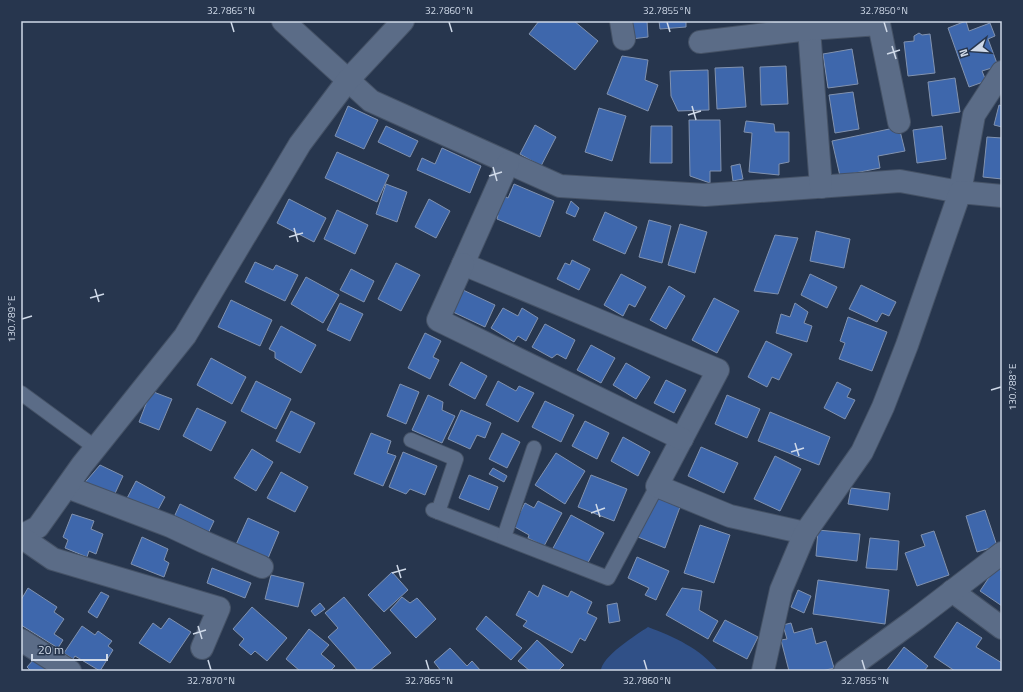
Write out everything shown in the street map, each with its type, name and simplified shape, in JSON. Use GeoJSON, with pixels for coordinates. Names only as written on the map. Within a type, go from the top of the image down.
{"type":"FeatureCollection","features":[{"type":"Feature","properties":{"kind":"street"},"geometry":{"type":"LineString","coordinates":[[283,21],[371,100],[560,186],[705,195],[900,182],[960,192],[1002,196]]}},
{"type":"Feature","properties":{"kind":"street"},"geometry":{"type":"LineString","coordinates":[[202,648],[219,608],[53,559],[21,536],[38,527],[96,448],[184,336],[300,144],[348,80],[403,21]]}},
{"type":"Feature","properties":{"kind":"street"},"geometry":{"type":"LineString","coordinates":[[700,42],[808,29],[879,24],[899,122]]}},
{"type":"Feature","properties":{"kind":"street"},"geometry":{"type":"LineString","coordinates":[[808,29],[821,187]]}},
{"type":"Feature","properties":{"kind":"street"},"geometry":{"type":"LineString","coordinates":[[763,671],[780,590],[805,533],[862,452],[880,414],[907,345],[960,192],[974,116],[1002,72]]}},
{"type":"Feature","properties":{"kind":"street"},"geometry":{"type":"LineString","coordinates":[[508,163],[438,320],[682,438]]}},
{"type":"Feature","properties":{"kind":"street"},"geometry":{"type":"LineString","coordinates":[[463,264],[718,370],[657,486],[730,516],[805,533]]}},
{"type":"Feature","properties":{"kind":"street"},"geometry":{"type":"LineString","coordinates":[[67,487],[170,526],[262,567]]}},
{"type":"Feature","properties":{"kind":"street"},"geometry":{"type":"LineString","coordinates":[[845,671],[1002,553]]}},
{"type":"Feature","properties":{"kind":"street"},"geometry":{"type":"LineString","coordinates":[[952,591],[1002,628]]}},
{"type":"Feature","properties":{"kind":"street"},"geometry":{"type":"LineString","coordinates":[[21,640],[70,671]]}},
{"type":"Feature","properties":{"kind":"lane"},"geometry":{"type":"LineString","coordinates":[[21,394],[96,448]]}},
{"type":"Feature","properties":{"kind":"lane"},"geometry":{"type":"LineString","coordinates":[[411,440],[456,459],[436,511],[608,578],[657,486]]}},
{"type":"Feature","properties":{"kind":"lane"},"geometry":{"type":"LineString","coordinates":[[504,537],[534,448]]}},
{"type":"Feature","properties":{"kind":"shaded area"},"geometry":{"type":"Polygon","coordinates":[[[648,627],[686,644],[703,656],[718,671],[601,671],[607,659],[613,653],[648,627]]]}},
{"type":"Feature","properties":{"kind":"building"},"geometry":{"type":"Polygon","coordinates":[[[539,21],[574,21],[598,41],[575,70],[529,34],[539,21]]]}},
{"type":"Feature","properties":{"kind":"building"},"geometry":{"type":"Polygon","coordinates":[[[629,21],[647,21],[648,37],[631,39],[629,21]]]}},
{"type":"Feature","properties":{"kind":"building"},"geometry":{"type":"Polygon","coordinates":[[[659,21],[686,21],[686,27],[660,29],[659,21]]]}},
{"type":"Feature","properties":{"kind":"building"},"geometry":{"type":"Polygon","coordinates":[[[966,21],[969,31],[990,23],[995,36],[988,39],[998,66],[982,71],[986,81],[969,87],[948,28],[966,21]]]}},
{"type":"Feature","properties":{"kind":"building"},"geometry":{"type":"Polygon","coordinates":[[[919,33],[922,35],[930,34],[935,73],[908,76],[904,42],[914,41],[914,36],[919,33]]]}},
{"type":"Feature","properties":{"kind":"building"},"geometry":{"type":"Polygon","coordinates":[[[852,49],[858,84],[828,88],[823,54],[852,49]]]}},
{"type":"Feature","properties":{"kind":"building"},"geometry":{"type":"Polygon","coordinates":[[[622,56],[648,60],[645,80],[658,85],[648,111],[607,94],[622,56]]]}},
{"type":"Feature","properties":{"kind":"building"},"geometry":{"type":"Polygon","coordinates":[[[786,66],[788,104],[761,105],[760,67],[786,66]]]}},
{"type":"Feature","properties":{"kind":"building"},"geometry":{"type":"Polygon","coordinates":[[[743,67],[746,107],[717,109],[715,68],[743,67]]]}},
{"type":"Feature","properties":{"kind":"building"},"geometry":{"type":"Polygon","coordinates":[[[708,70],[709,110],[678,111],[671,96],[670,71],[708,70]]]}},
{"type":"Feature","properties":{"kind":"building"},"geometry":{"type":"Polygon","coordinates":[[[955,78],[960,112],[932,116],[928,82],[955,78]]]}},
{"type":"Feature","properties":{"kind":"building"},"geometry":{"type":"Polygon","coordinates":[[[853,92],[859,129],[835,133],[829,95],[853,92]]]}},
{"type":"Feature","properties":{"kind":"building"},"geometry":{"type":"Polygon","coordinates":[[[999,105],[1002,106],[1002,127],[994,125],[999,105]]]}},
{"type":"Feature","properties":{"kind":"building"},"geometry":{"type":"Polygon","coordinates":[[[348,106],[378,120],[364,149],[335,136],[348,106]]]}},
{"type":"Feature","properties":{"kind":"building"},"geometry":{"type":"Polygon","coordinates":[[[599,108],[626,116],[612,161],[585,152],[599,108]]]}},
{"type":"Feature","properties":{"kind":"building"},"geometry":{"type":"Polygon","coordinates":[[[689,120],[720,120],[721,171],[710,171],[710,183],[690,176],[689,120]]]}},
{"type":"Feature","properties":{"kind":"building"},"geometry":{"type":"Polygon","coordinates":[[[746,121],[774,124],[775,132],[789,132],[789,162],[779,164],[779,175],[749,172],[752,133],[744,132],[746,121]]]}},
{"type":"Feature","properties":{"kind":"building"},"geometry":{"type":"Polygon","coordinates":[[[535,125],[556,137],[541,166],[520,154],[535,125]]]}},
{"type":"Feature","properties":{"kind":"building"},"geometry":{"type":"Polygon","coordinates":[[[386,126],[418,141],[410,157],[378,142],[386,126]]]}},
{"type":"Feature","properties":{"kind":"building"},"geometry":{"type":"Polygon","coordinates":[[[651,126],[672,126],[672,163],[650,163],[651,126]]]}},
{"type":"Feature","properties":{"kind":"building"},"geometry":{"type":"Polygon","coordinates":[[[942,126],[946,159],[917,163],[913,130],[942,126]]]}},
{"type":"Feature","properties":{"kind":"building"},"geometry":{"type":"Polygon","coordinates":[[[899,127],[905,151],[878,156],[880,168],[840,176],[832,141],[899,127]]]}},
{"type":"Feature","properties":{"kind":"building"},"geometry":{"type":"Polygon","coordinates":[[[987,137],[1002,138],[1002,179],[983,177],[987,137]]]}},
{"type":"Feature","properties":{"kind":"building"},"geometry":{"type":"Polygon","coordinates":[[[442,148],[481,166],[470,193],[417,170],[422,158],[435,164],[442,148]]]}},
{"type":"Feature","properties":{"kind":"building"},"geometry":{"type":"Polygon","coordinates":[[[337,152],[389,175],[377,202],[325,178],[337,152]]]}},
{"type":"Feature","properties":{"kind":"building"},"geometry":{"type":"Polygon","coordinates":[[[740,164],[743,179],[733,181],[731,166],[740,164]]]}},
{"type":"Feature","properties":{"kind":"building"},"geometry":{"type":"Polygon","coordinates":[[[386,184],[407,192],[397,222],[376,214],[386,184]]]}},
{"type":"Feature","properties":{"kind":"building"},"geometry":{"type":"Polygon","coordinates":[[[514,184],[554,201],[540,237],[497,219],[498,215],[495,213],[502,195],[508,198],[514,184]]]}},
{"type":"Feature","properties":{"kind":"building"},"geometry":{"type":"Polygon","coordinates":[[[289,199],[326,218],[314,242],[277,223],[289,199]]]}},
{"type":"Feature","properties":{"kind":"building"},"geometry":{"type":"Polygon","coordinates":[[[429,199],[450,211],[436,238],[415,227],[429,199]]]}},
{"type":"Feature","properties":{"kind":"building"},"geometry":{"type":"Polygon","coordinates":[[[571,201],[579,208],[575,217],[566,213],[571,201]]]}},
{"type":"Feature","properties":{"kind":"building"},"geometry":{"type":"Polygon","coordinates":[[[337,210],[368,225],[355,254],[324,239],[337,210]]]}},
{"type":"Feature","properties":{"kind":"building"},"geometry":{"type":"Polygon","coordinates":[[[605,212],[637,227],[625,254],[593,240],[605,212]]]}},
{"type":"Feature","properties":{"kind":"building"},"geometry":{"type":"Polygon","coordinates":[[[649,220],[671,226],[662,263],[639,257],[649,220]]]}},
{"type":"Feature","properties":{"kind":"building"},"geometry":{"type":"Polygon","coordinates":[[[680,224],[707,232],[695,273],[668,265],[680,224]]]}},
{"type":"Feature","properties":{"kind":"building"},"geometry":{"type":"Polygon","coordinates":[[[816,231],[850,239],[844,268],[810,261],[816,231]]]}},
{"type":"Feature","properties":{"kind":"building"},"geometry":{"type":"Polygon","coordinates":[[[775,235],[798,238],[778,294],[754,291],[775,235]]]}},
{"type":"Feature","properties":{"kind":"building"},"geometry":{"type":"Polygon","coordinates":[[[572,260],[590,269],[579,290],[557,279],[565,263],[570,265],[572,260]]]}},
{"type":"Feature","properties":{"kind":"building"},"geometry":{"type":"Polygon","coordinates":[[[255,262],[273,270],[276,265],[298,275],[285,301],[245,282],[255,262]]]}},
{"type":"Feature","properties":{"kind":"building"},"geometry":{"type":"Polygon","coordinates":[[[396,263],[420,275],[401,311],[378,299],[396,263]]]}},
{"type":"Feature","properties":{"kind":"building"},"geometry":{"type":"Polygon","coordinates":[[[351,269],[374,281],[364,302],[340,290],[351,269]]]}},
{"type":"Feature","properties":{"kind":"building"},"geometry":{"type":"Polygon","coordinates":[[[621,274],[646,287],[635,307],[629,304],[623,316],[604,305],[621,274]]]}},
{"type":"Feature","properties":{"kind":"building"},"geometry":{"type":"Polygon","coordinates":[[[810,274],[837,287],[827,308],[801,295],[810,274]]]}},
{"type":"Feature","properties":{"kind":"building"},"geometry":{"type":"Polygon","coordinates":[[[306,277],[339,295],[323,323],[291,304],[306,277]]]}},
{"type":"Feature","properties":{"kind":"building"},"geometry":{"type":"Polygon","coordinates":[[[861,285],[896,302],[889,316],[882,313],[877,322],[849,309],[861,285]]]}},
{"type":"Feature","properties":{"kind":"building"},"geometry":{"type":"Polygon","coordinates":[[[669,286],[685,296],[666,329],[650,320],[669,286]]]}},
{"type":"Feature","properties":{"kind":"building"},"geometry":{"type":"Polygon","coordinates":[[[463,290],[495,305],[485,327],[453,312],[463,290]]]}},
{"type":"Feature","properties":{"kind":"building"},"geometry":{"type":"Polygon","coordinates":[[[714,298],[739,311],[717,353],[692,340],[714,298]]]}},
{"type":"Feature","properties":{"kind":"building"},"geometry":{"type":"Polygon","coordinates":[[[231,300],[272,320],[260,346],[218,327],[231,300]]]}},
{"type":"Feature","properties":{"kind":"building"},"geometry":{"type":"Polygon","coordinates":[[[340,303],[363,314],[350,341],[327,330],[340,303]]]}},
{"type":"Feature","properties":{"kind":"building"},"geometry":{"type":"Polygon","coordinates":[[[795,303],[808,312],[804,323],[812,326],[807,342],[776,333],[781,314],[790,317],[795,303]]]}},
{"type":"Feature","properties":{"kind":"building"},"geometry":{"type":"Polygon","coordinates":[[[503,308],[518,316],[522,308],[538,318],[526,341],[518,336],[514,342],[491,328],[503,308]]]}},
{"type":"Feature","properties":{"kind":"building"},"geometry":{"type":"Polygon","coordinates":[[[848,317],[887,332],[872,371],[839,359],[845,343],[840,341],[848,317]]]}},
{"type":"Feature","properties":{"kind":"building"},"geometry":{"type":"Polygon","coordinates":[[[545,324],[575,340],[566,359],[557,354],[552,358],[532,347],[545,324]]]}},
{"type":"Feature","properties":{"kind":"building"},"geometry":{"type":"Polygon","coordinates":[[[281,326],[316,345],[301,373],[275,358],[275,352],[269,349],[281,326]]]}},
{"type":"Feature","properties":{"kind":"building"},"geometry":{"type":"Polygon","coordinates":[[[425,333],[441,341],[433,357],[439,360],[430,379],[408,368],[425,333]]]}},
{"type":"Feature","properties":{"kind":"building"},"geometry":{"type":"Polygon","coordinates":[[[766,341],[792,354],[779,380],[772,377],[767,387],[748,377],[766,341]]]}},
{"type":"Feature","properties":{"kind":"building"},"geometry":{"type":"Polygon","coordinates":[[[591,345],[615,358],[601,383],[577,370],[591,345]]]}},
{"type":"Feature","properties":{"kind":"building"},"geometry":{"type":"Polygon","coordinates":[[[211,358],[246,377],[232,404],[197,385],[211,358]]]}},
{"type":"Feature","properties":{"kind":"building"},"geometry":{"type":"Polygon","coordinates":[[[461,362],[487,376],[475,399],[449,385],[461,362]]]}},
{"type":"Feature","properties":{"kind":"building"},"geometry":{"type":"Polygon","coordinates":[[[626,363],[650,377],[636,399],[613,385],[626,363]]]}},
{"type":"Feature","properties":{"kind":"building"},"geometry":{"type":"Polygon","coordinates":[[[666,380],[686,390],[674,413],[654,403],[666,380]]]}},
{"type":"Feature","properties":{"kind":"building"},"geometry":{"type":"Polygon","coordinates":[[[256,381],[291,399],[276,429],[241,411],[256,381]]]}},
{"type":"Feature","properties":{"kind":"building"},"geometry":{"type":"Polygon","coordinates":[[[498,381],[516,391],[519,386],[534,393],[518,422],[486,405],[498,381]]]}},
{"type":"Feature","properties":{"kind":"building"},"geometry":{"type":"Polygon","coordinates":[[[837,382],[851,389],[847,397],[855,400],[845,419],[824,408],[837,382]]]}},
{"type":"Feature","properties":{"kind":"building"},"geometry":{"type":"Polygon","coordinates":[[[400,384],[419,392],[406,424],[387,416],[400,384]]]}},
{"type":"Feature","properties":{"kind":"building"},"geometry":{"type":"Polygon","coordinates":[[[151,391],[172,399],[159,430],[139,422],[151,391]]]}},
{"type":"Feature","properties":{"kind":"building"},"geometry":{"type":"Polygon","coordinates":[[[428,395],[443,402],[442,410],[455,416],[442,443],[412,430],[428,395]]]}},
{"type":"Feature","properties":{"kind":"building"},"geometry":{"type":"Polygon","coordinates":[[[727,395],[760,409],[747,438],[715,424],[727,395]]]}},
{"type":"Feature","properties":{"kind":"building"},"geometry":{"type":"Polygon","coordinates":[[[545,401],[574,415],[561,442],[532,427],[545,401]]]}},
{"type":"Feature","properties":{"kind":"building"},"geometry":{"type":"Polygon","coordinates":[[[197,408],[226,422],[211,451],[183,436],[197,408]]]}},
{"type":"Feature","properties":{"kind":"building"},"geometry":{"type":"Polygon","coordinates":[[[461,410],[491,423],[485,438],[477,435],[470,449],[448,439],[461,410]]]}},
{"type":"Feature","properties":{"kind":"building"},"geometry":{"type":"Polygon","coordinates":[[[291,411],[315,423],[300,453],[276,441],[291,411]]]}},
{"type":"Feature","properties":{"kind":"building"},"geometry":{"type":"Polygon","coordinates":[[[770,412],[830,437],[819,465],[758,441],[770,412]]]}},
{"type":"Feature","properties":{"kind":"building"},"geometry":{"type":"Polygon","coordinates":[[[585,421],[609,433],[597,459],[572,446],[585,421]]]}},
{"type":"Feature","properties":{"kind":"building"},"geometry":{"type":"Polygon","coordinates":[[[371,433],[391,441],[387,453],[396,456],[383,486],[354,474],[371,433]]]}},
{"type":"Feature","properties":{"kind":"building"},"geometry":{"type":"Polygon","coordinates":[[[502,433],[520,442],[507,468],[489,459],[502,433]]]}},
{"type":"Feature","properties":{"kind":"building"},"geometry":{"type":"Polygon","coordinates":[[[623,437],[650,452],[638,476],[611,461],[623,437]]]}},
{"type":"Feature","properties":{"kind":"building"},"geometry":{"type":"Polygon","coordinates":[[[701,447],[738,463],[724,493],[688,476],[701,447]]]}},
{"type":"Feature","properties":{"kind":"building"},"geometry":{"type":"Polygon","coordinates":[[[252,449],[273,462],[256,491],[234,478],[252,449]]]}},
{"type":"Feature","properties":{"kind":"building"},"geometry":{"type":"Polygon","coordinates":[[[403,452],[437,466],[425,495],[410,489],[406,494],[389,487],[403,452]]]}},
{"type":"Feature","properties":{"kind":"building"},"geometry":{"type":"Polygon","coordinates":[[[556,453],[585,471],[565,504],[535,485],[556,453]]]}},
{"type":"Feature","properties":{"kind":"building"},"geometry":{"type":"Polygon","coordinates":[[[775,456],[801,469],[780,511],[754,499],[775,456]]]}},
{"type":"Feature","properties":{"kind":"building"},"geometry":{"type":"Polygon","coordinates":[[[100,465],[123,476],[112,500],[82,486],[100,465]]]}},
{"type":"Feature","properties":{"kind":"building"},"geometry":{"type":"Polygon","coordinates":[[[493,468],[507,476],[504,482],[489,474],[493,468]]]}},
{"type":"Feature","properties":{"kind":"building"},"geometry":{"type":"Polygon","coordinates":[[[281,472],[308,487],[295,512],[267,498],[281,472]]]}},
{"type":"Feature","properties":{"kind":"building"},"geometry":{"type":"Polygon","coordinates":[[[469,475],[498,487],[489,510],[459,498],[469,475]]]}},
{"type":"Feature","properties":{"kind":"building"},"geometry":{"type":"Polygon","coordinates":[[[591,475],[627,489],[614,521],[578,507],[591,475]]]}},
{"type":"Feature","properties":{"kind":"building"},"geometry":{"type":"Polygon","coordinates":[[[136,481],[165,497],[153,519],[124,504],[136,481]]]}},
{"type":"Feature","properties":{"kind":"building"},"geometry":{"type":"Polygon","coordinates":[[[851,488],[890,493],[888,510],[848,504],[851,488]]]}},
{"type":"Feature","properties":{"kind":"building"},"geometry":{"type":"Polygon","coordinates":[[[653,496],[680,507],[665,548],[638,537],[653,496]]]}},
{"type":"Feature","properties":{"kind":"building"},"geometry":{"type":"Polygon","coordinates":[[[538,501],[562,513],[544,546],[528,538],[529,535],[513,526],[525,503],[534,508],[538,501]]]}},
{"type":"Feature","properties":{"kind":"building"},"geometry":{"type":"Polygon","coordinates":[[[180,504],[214,521],[204,542],[170,526],[180,504]]]}},
{"type":"Feature","properties":{"kind":"building"},"geometry":{"type":"Polygon","coordinates":[[[985,510],[997,546],[977,552],[966,516],[985,510]]]}},
{"type":"Feature","properties":{"kind":"building"},"geometry":{"type":"Polygon","coordinates":[[[72,514],[94,521],[91,529],[103,534],[96,554],[89,551],[87,557],[65,548],[68,540],[63,537],[72,514]]]}},
{"type":"Feature","properties":{"kind":"building"},"geometry":{"type":"Polygon","coordinates":[[[571,515],[604,533],[585,568],[552,550],[571,515]]]}},
{"type":"Feature","properties":{"kind":"building"},"geometry":{"type":"Polygon","coordinates":[[[248,518],[279,532],[266,563],[234,549],[248,518]]]}},
{"type":"Feature","properties":{"kind":"building"},"geometry":{"type":"Polygon","coordinates":[[[700,525],[730,535],[714,583],[684,573],[700,525]]]}},
{"type":"Feature","properties":{"kind":"building"},"geometry":{"type":"Polygon","coordinates":[[[818,530],[860,534],[857,561],[816,556],[818,530]]]}},
{"type":"Feature","properties":{"kind":"building"},"geometry":{"type":"Polygon","coordinates":[[[934,531],[949,575],[917,586],[905,553],[925,546],[921,535],[934,531]]]}},
{"type":"Feature","properties":{"kind":"building"},"geometry":{"type":"Polygon","coordinates":[[[142,537],[168,549],[164,560],[169,563],[164,577],[131,564],[142,537]]]}},
{"type":"Feature","properties":{"kind":"building"},"geometry":{"type":"Polygon","coordinates":[[[870,538],[899,541],[897,570],[866,568],[870,538]]]}},
{"type":"Feature","properties":{"kind":"building"},"geometry":{"type":"Polygon","coordinates":[[[637,557],[669,571],[656,600],[645,595],[649,588],[628,578],[637,557]]]}},
{"type":"Feature","properties":{"kind":"building"},"geometry":{"type":"Polygon","coordinates":[[[996,567],[1002,571],[1002,606],[980,591],[996,567]]]}},
{"type":"Feature","properties":{"kind":"building"},"geometry":{"type":"Polygon","coordinates":[[[212,568],[251,583],[245,598],[207,583],[212,568]]]}},
{"type":"Feature","properties":{"kind":"building"},"geometry":{"type":"Polygon","coordinates":[[[392,572],[408,590],[384,612],[368,595],[392,572]]]}},
{"type":"Feature","properties":{"kind":"building"},"geometry":{"type":"Polygon","coordinates":[[[271,575],[304,583],[298,607],[265,599],[271,575]]]}},
{"type":"Feature","properties":{"kind":"building"},"geometry":{"type":"Polygon","coordinates":[[[818,580],[889,590],[885,624],[813,614],[818,580]]]}},
{"type":"Feature","properties":{"kind":"building"},"geometry":{"type":"Polygon","coordinates":[[[543,585],[568,597],[571,591],[592,602],[587,613],[597,618],[585,641],[580,638],[572,653],[523,626],[527,621],[516,615],[529,591],[538,597],[543,585]]]}},
{"type":"Feature","properties":{"kind":"building"},"geometry":{"type":"Polygon","coordinates":[[[28,588],[57,607],[54,612],[64,619],[54,634],[63,640],[58,648],[21,625],[21,600],[28,588]]]}},
{"type":"Feature","properties":{"kind":"building"},"geometry":{"type":"Polygon","coordinates":[[[682,588],[702,591],[699,610],[718,621],[708,639],[666,615],[682,588]]]}},
{"type":"Feature","properties":{"kind":"building"},"geometry":{"type":"Polygon","coordinates":[[[798,590],[811,596],[804,613],[791,607],[798,590]]]}},
{"type":"Feature","properties":{"kind":"building"},"geometry":{"type":"Polygon","coordinates":[[[101,592],[109,596],[97,618],[88,612],[101,592]]]}},
{"type":"Feature","properties":{"kind":"building"},"geometry":{"type":"Polygon","coordinates":[[[344,597],[391,653],[369,671],[358,671],[328,637],[338,628],[325,613],[344,597]]]}},
{"type":"Feature","properties":{"kind":"building"},"geometry":{"type":"Polygon","coordinates":[[[402,597],[410,603],[417,598],[436,619],[416,638],[390,610],[402,597]]]}},
{"type":"Feature","properties":{"kind":"building"},"geometry":{"type":"Polygon","coordinates":[[[320,603],[325,609],[315,616],[311,611],[320,603]]]}},
{"type":"Feature","properties":{"kind":"building"},"geometry":{"type":"Polygon","coordinates":[[[617,603],[620,621],[609,623],[607,605],[617,603]]]}},
{"type":"Feature","properties":{"kind":"building"},"geometry":{"type":"Polygon","coordinates":[[[252,607],[287,638],[267,661],[255,651],[251,655],[239,645],[244,639],[233,629],[252,607]]]}},
{"type":"Feature","properties":{"kind":"building"},"geometry":{"type":"Polygon","coordinates":[[[486,616],[522,648],[511,660],[476,629],[486,616]]]}},
{"type":"Feature","properties":{"kind":"building"},"geometry":{"type":"Polygon","coordinates":[[[169,618],[191,632],[170,663],[139,643],[153,623],[161,629],[169,618]]]}},
{"type":"Feature","properties":{"kind":"building"},"geometry":{"type":"Polygon","coordinates":[[[725,620],[758,637],[747,659],[713,641],[725,620]]]}},
{"type":"Feature","properties":{"kind":"building"},"geometry":{"type":"Polygon","coordinates":[[[957,622],[982,638],[976,647],[1002,663],[1002,671],[955,671],[934,657],[957,622]]]}},
{"type":"Feature","properties":{"kind":"building"},"geometry":{"type":"Polygon","coordinates":[[[791,623],[794,633],[812,628],[816,644],[826,641],[834,668],[822,671],[789,671],[781,640],[787,639],[783,625],[791,623]]]}},
{"type":"Feature","properties":{"kind":"building"},"geometry":{"type":"Polygon","coordinates":[[[82,626],[95,635],[98,631],[112,641],[108,646],[113,650],[100,671],[75,656],[73,659],[64,653],[82,626]]]}},
{"type":"Feature","properties":{"kind":"building"},"geometry":{"type":"Polygon","coordinates":[[[309,629],[329,645],[321,654],[335,666],[330,671],[300,671],[286,659],[309,629]]]}},
{"type":"Feature","properties":{"kind":"building"},"geometry":{"type":"Polygon","coordinates":[[[537,640],[564,665],[558,671],[530,671],[518,661],[537,640]]]}},
{"type":"Feature","properties":{"kind":"building"},"geometry":{"type":"Polygon","coordinates":[[[904,647],[928,666],[924,671],[886,671],[904,647]]]}},
{"type":"Feature","properties":{"kind":"building"},"geometry":{"type":"Polygon","coordinates":[[[450,648],[467,666],[472,661],[481,671],[441,671],[434,662],[450,648]]]}},
{"type":"Feature","properties":{"kind":"building"},"geometry":{"type":"Polygon","coordinates":[[[35,658],[50,671],[31,671],[27,667],[35,658]]]}}]}
